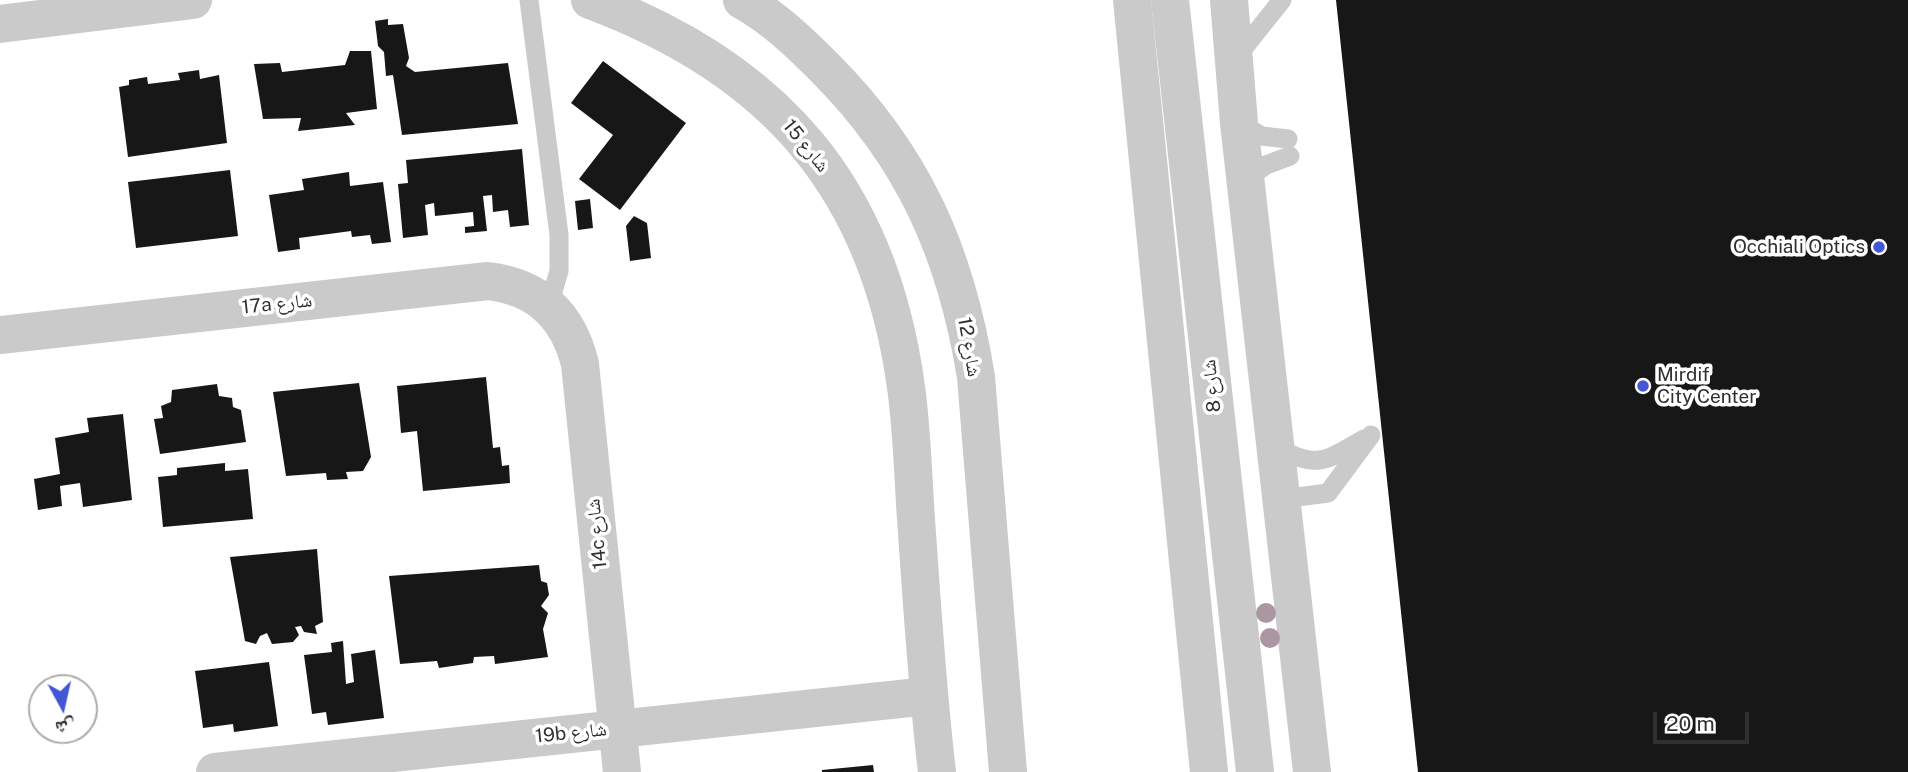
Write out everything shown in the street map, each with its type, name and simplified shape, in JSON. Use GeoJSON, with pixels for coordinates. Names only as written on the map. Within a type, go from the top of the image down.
{"type":"FeatureCollection","features":[{"type":"Feature","properties":{"kind":"street"},"geometry":{"type":"LineString","coordinates":[[0,24],[193,0]]}},
{"type":"Feature","properties":{"kind":"street","name":"شارع 15"},"geometry":{"type":"LineString","coordinates":[[590,0],[706,54],[743,80],[803,139],[836,183],[874,259],[899,346],[907,388],[928,696]]}},
{"type":"Feature","properties":{"kind":"street","name":"شارع 12"},"geometry":{"type":"LineString","coordinates":[[742,0],[798,41],[847,90],[878,128],[906,168],[933,219],[952,268],[968,330],[976,377],[1008,772]]}},
{"type":"Feature","properties":{"kind":"street"},"geometry":{"type":"LineString","coordinates":[[1132,0],[1209,772]]}},
{"type":"Feature","properties":{"kind":"street","name":"شارع 8"},"geometry":{"type":"LineString","coordinates":[[1170,0],[1255,772]]}},
{"type":"Feature","properties":{"kind":"street"},"geometry":{"type":"LineString","coordinates":[[1229,0],[1239,124],[1312,772]]}},
{"type":"Feature","properties":{"kind":"street","name":"17a شارع"},"geometry":{"type":"LineString","coordinates":[[0,335],[488,281],[510,284],[549,305]]}},
{"type":"Feature","properties":{"kind":"street","name":"14c شارع"},"geometry":{"type":"LineString","coordinates":[[549,305],[564,322],[580,363],[622,772]]}},
{"type":"Feature","properties":{"kind":"street"},"geometry":{"type":"LineString","coordinates":[[1209,357],[1235,394],[1244,471],[1248,480],[1262,495],[1282,499]]}},
{"type":"Feature","properties":{"kind":"street"},"geometry":{"type":"LineString","coordinates":[[928,696],[936,772]]}},
{"type":"Feature","properties":{"kind":"street","name":"19b شارع"},"geometry":{"type":"LineString","coordinates":[[215,772],[928,696]]}},
{"type":"Feature","properties":{"kind":"lane"},"geometry":{"type":"LineString","coordinates":[[528,0],[559,235],[559,271],[549,305]]}},
{"type":"Feature","properties":{"kind":"lane"},"geometry":{"type":"LineString","coordinates":[[1235,60],[1282,0]]}},
{"type":"Feature","properties":{"kind":"lane"},"geometry":{"type":"LineString","coordinates":[[1239,124],[1289,148],[1246,180]]}},
{"type":"Feature","properties":{"kind":"lane"},"geometry":{"type":"LineString","coordinates":[[1276,446],[1299,458],[1325,461],[1371,435],[1328,493],[1282,499]]}},
{"type":"Feature","properties":{"kind":"building","name":"Mirdif City Center"},"geometry":{"type":"Polygon","coordinates":[[[1336,0],[1908,0],[1908,772],[1418,772],[1336,0]]]}},
{"type":"Feature","properties":{"kind":"building"},"geometry":{"type":"Polygon","coordinates":[[[388,19],[388,25],[403,24],[409,58],[406,66],[415,72],[508,63],[518,124],[402,135],[393,75],[386,76],[384,52],[378,46],[375,21],[388,19]]]}},
{"type":"Feature","properties":{"kind":"building"},"geometry":{"type":"Polygon","coordinates":[[[350,51],[371,51],[377,109],[346,113],[355,125],[298,131],[301,118],[263,119],[254,64],[280,63],[282,72],[345,65],[350,51]]]}},
{"type":"Feature","properties":{"kind":"building"},"geometry":{"type":"Polygon","coordinates":[[[603,61],[686,123],[620,210],[579,179],[613,135],[571,103],[603,61]]]}},
{"type":"Feature","properties":{"kind":"building"},"geometry":{"type":"Polygon","coordinates":[[[199,70],[200,79],[219,75],[227,143],[128,157],[119,87],[129,85],[129,80],[147,77],[148,84],[180,80],[178,73],[199,70]]]}},
{"type":"Feature","properties":{"kind":"building"},"geometry":{"type":"Polygon","coordinates":[[[522,149],[529,225],[510,227],[508,210],[493,212],[492,195],[483,196],[487,231],[465,233],[465,227],[474,226],[473,212],[435,216],[434,203],[425,205],[428,235],[403,238],[398,184],[408,183],[406,160],[522,149]]]}},
{"type":"Feature","properties":{"kind":"building"},"geometry":{"type":"Polygon","coordinates":[[[230,170],[238,236],[136,248],[128,182],[230,170]]]}},
{"type":"Feature","properties":{"kind":"building"},"geometry":{"type":"Polygon","coordinates":[[[349,172],[350,186],[383,182],[391,242],[372,244],[370,235],[352,237],[351,231],[299,238],[300,249],[278,252],[269,195],[304,190],[302,179],[349,172]]]}},
{"type":"Feature","properties":{"kind":"building"},"geometry":{"type":"Polygon","coordinates":[[[590,199],[593,228],[578,230],[575,201],[590,199]]]}},
{"type":"Feature","properties":{"kind":"building"},"geometry":{"type":"Polygon","coordinates":[[[634,216],[647,223],[651,258],[630,261],[626,226],[634,216]]]}},
{"type":"Feature","properties":{"kind":"building"},"geometry":{"type":"Polygon","coordinates":[[[486,377],[493,448],[500,447],[502,466],[509,465],[510,483],[423,491],[417,431],[401,433],[397,386],[486,377]]]}},
{"type":"Feature","properties":{"kind":"building"},"geometry":{"type":"Polygon","coordinates":[[[359,383],[371,457],[363,471],[346,472],[348,479],[327,480],[326,473],[286,476],[273,392],[359,383]]]}},
{"type":"Feature","properties":{"kind":"building"},"geometry":{"type":"Polygon","coordinates":[[[217,384],[219,396],[232,398],[233,407],[241,410],[246,442],[160,454],[154,419],[163,418],[161,406],[171,402],[172,390],[217,384]]]}},
{"type":"Feature","properties":{"kind":"building"},"geometry":{"type":"Polygon","coordinates":[[[123,414],[132,500],[83,507],[80,483],[60,486],[62,506],[38,510],[34,479],[60,474],[55,438],[89,432],[87,418],[123,414]]]}},
{"type":"Feature","properties":{"kind":"building"},"geometry":{"type":"Polygon","coordinates":[[[225,463],[225,471],[248,469],[253,519],[163,527],[158,477],[177,475],[177,468],[225,463]]]}},
{"type":"Feature","properties":{"kind":"building"},"geometry":{"type":"Polygon","coordinates":[[[317,549],[323,622],[315,626],[317,634],[304,632],[301,626],[295,627],[299,635],[293,642],[272,644],[267,633],[260,636],[256,644],[245,641],[230,557],[317,549]]]}},
{"type":"Feature","properties":{"kind":"building"},"geometry":{"type":"Polygon","coordinates":[[[539,565],[541,581],[547,583],[549,595],[541,606],[548,613],[543,629],[548,657],[495,664],[494,656],[474,657],[473,663],[439,668],[437,661],[400,664],[389,576],[539,565]]]}},
{"type":"Feature","properties":{"kind":"building"},"geometry":{"type":"Polygon","coordinates":[[[343,641],[346,684],[354,682],[351,654],[375,650],[384,718],[328,725],[326,712],[312,714],[304,655],[332,652],[331,643],[343,641]]]}},
{"type":"Feature","properties":{"kind":"building"},"geometry":{"type":"Polygon","coordinates":[[[269,662],[278,726],[234,732],[233,724],[203,728],[195,671],[269,662]]]}},
{"type":"Feature","properties":{"kind":"building"},"geometry":{"type":"Polygon","coordinates":[[[873,765],[874,772],[822,772],[822,770],[873,765]]]}},
{"type":"Feature","properties":{"kind":"place","name":"Occhiali Optics"},"geometry":{"type":"Point","coordinates":[1879,247]}},
{"type":"Feature","properties":{"kind":"place","name":"Mirdif City Center"},"geometry":{"type":"Point","coordinates":[1643,386]}}]}
